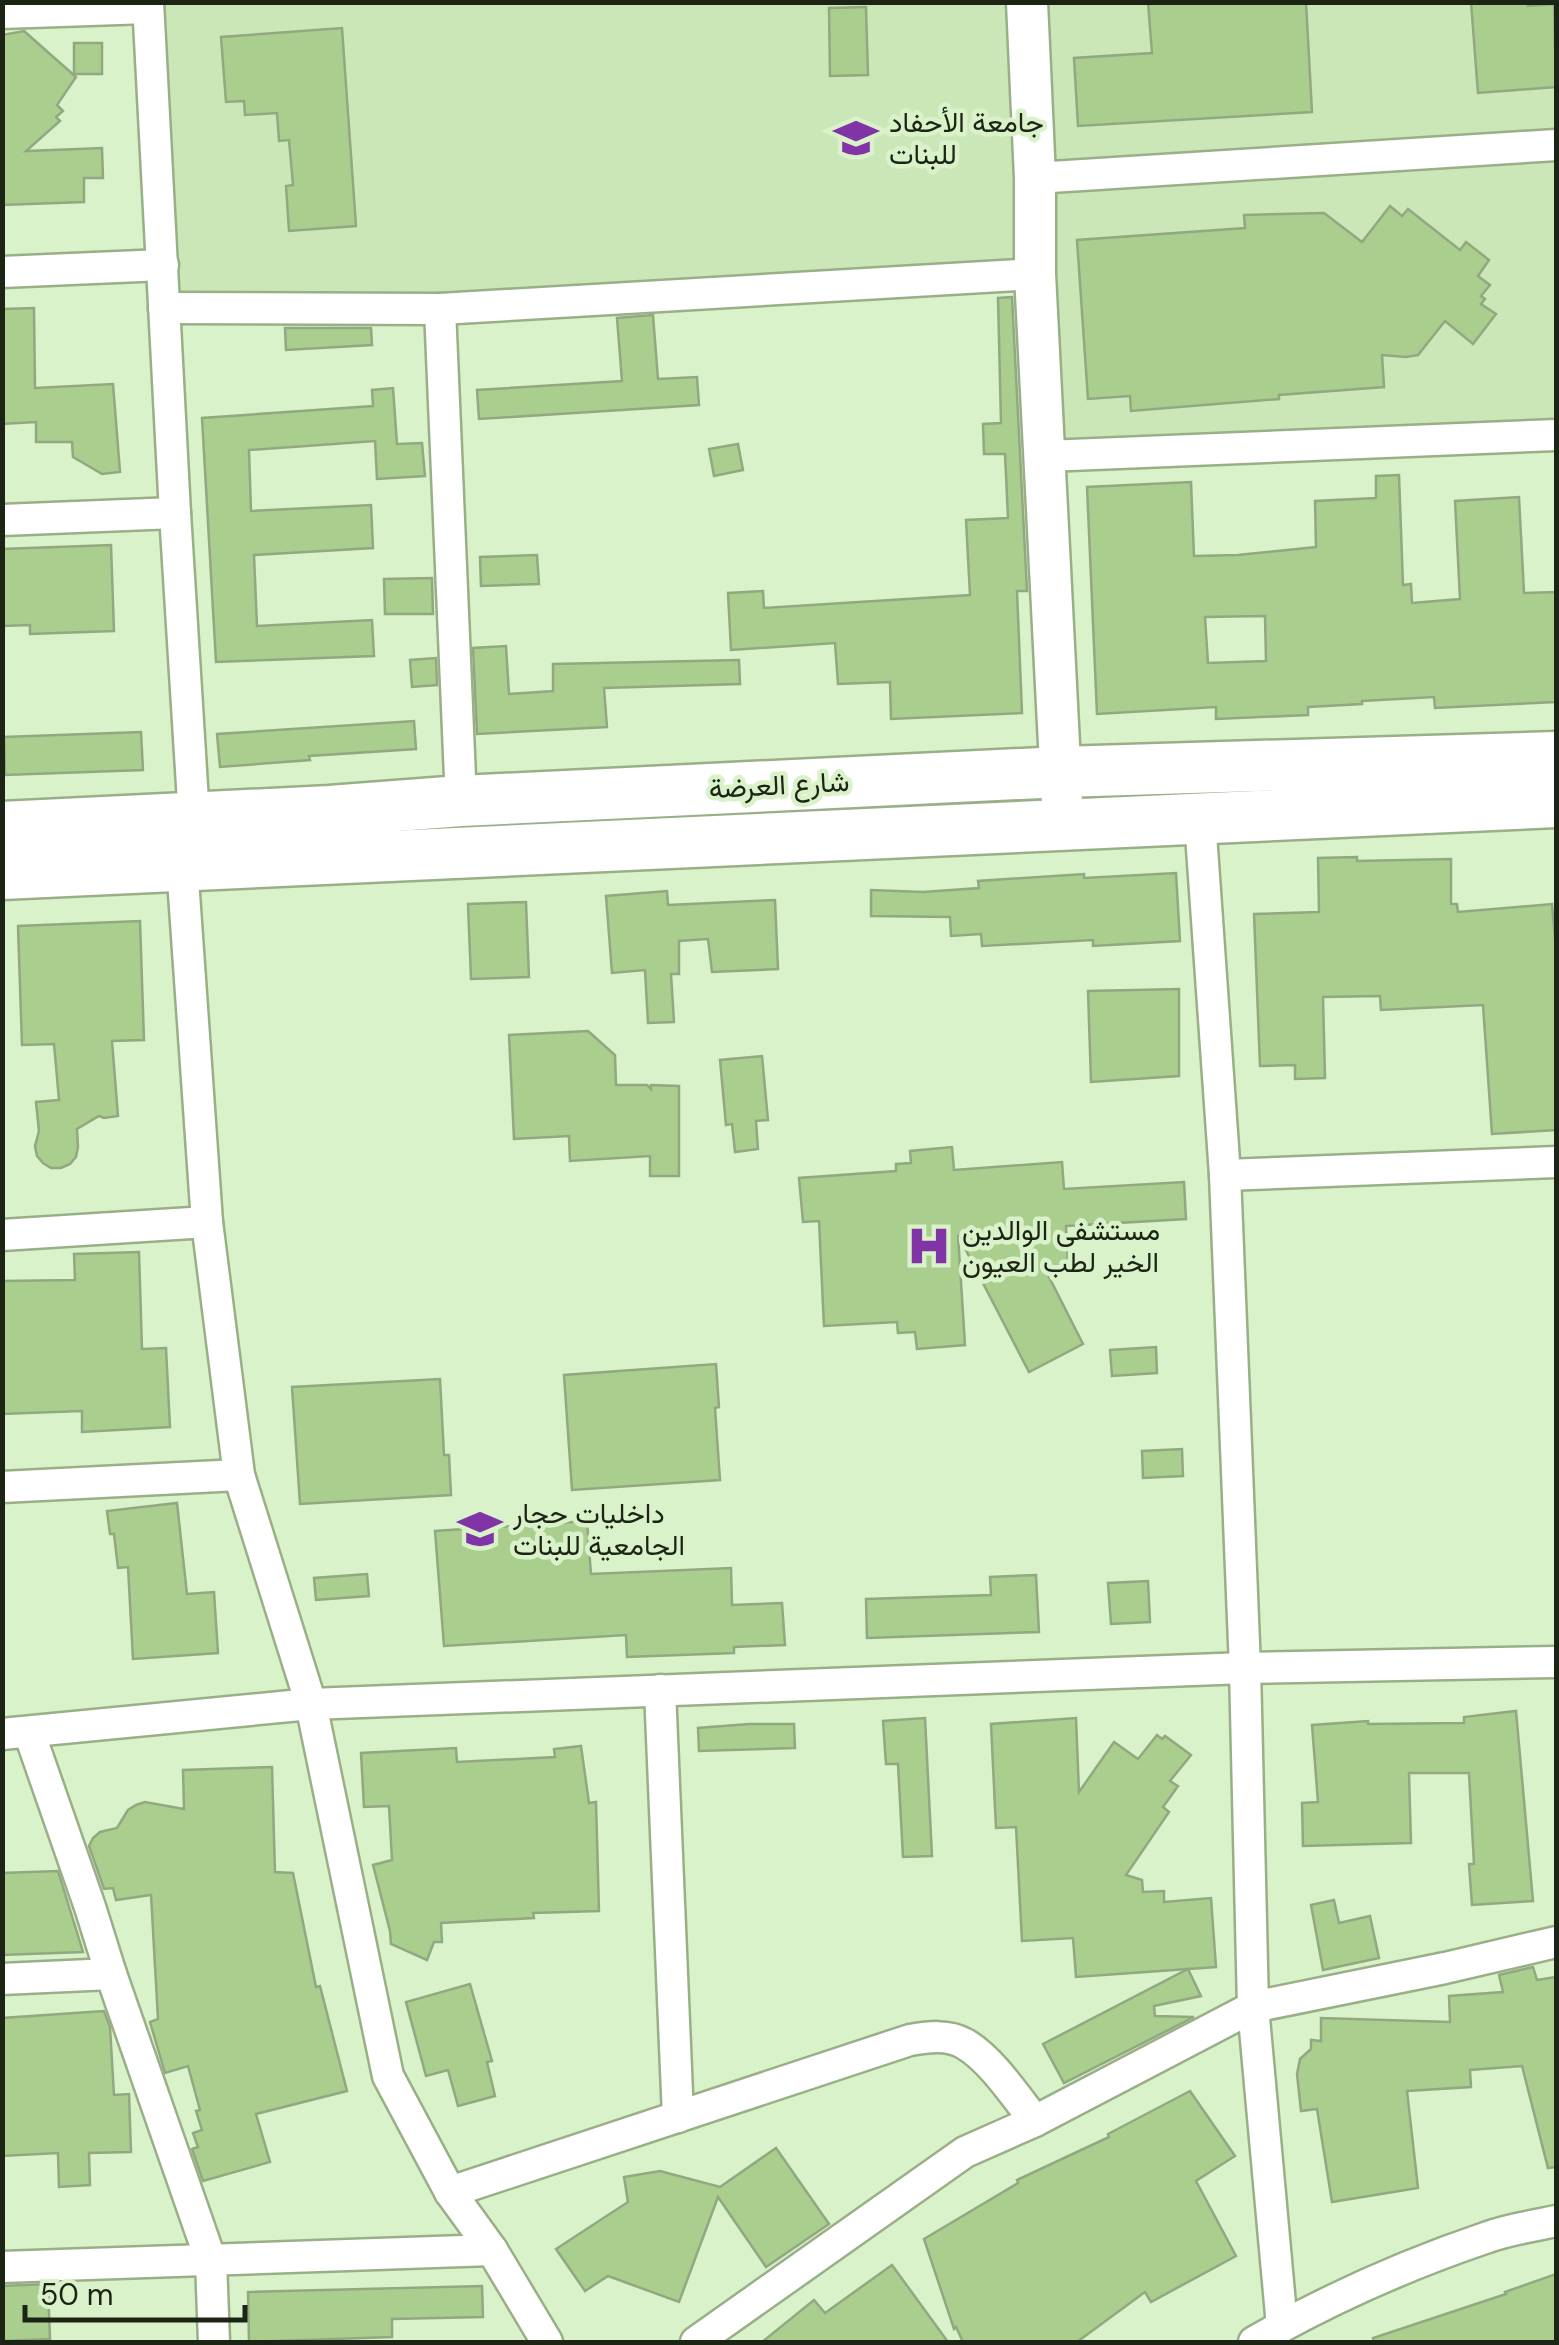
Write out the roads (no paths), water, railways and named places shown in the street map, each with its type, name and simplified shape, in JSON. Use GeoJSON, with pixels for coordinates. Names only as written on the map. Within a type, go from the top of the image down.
{"type":"FeatureCollection","features":[{"type":"Feature","properties":{"kind":"main road","name":"شارع العرضة"},"geometry":{"type":"LineString","coordinates":[[2,874],[461,801],[1061,772],[1556,757]]}},
{"type":"Feature","properties":{"kind":"main road","name":"شارع العرضة"},"geometry":{"type":"LineString","coordinates":[[2,828],[188,842],[1063,825],[1556,802]]}},
{"type":"Feature","properties":{"kind":"street"},"geometry":{"type":"LineString","coordinates":[[1027,2],[1035,274],[1063,825]]}},
{"type":"Feature","properties":{"kind":"street"},"geometry":{"type":"LineString","coordinates":[[2,13],[148,5],[207,1222],[239,1475],[311,1704],[388,2076],[450,2192],[492,2250],[547,2342]]}},
{"type":"Feature","properties":{"kind":"street"},"geometry":{"type":"LineString","coordinates":[[1035,178],[1556,146]]}},
{"type":"Feature","properties":{"kind":"street"},"geometry":{"type":"LineString","coordinates":[[2,272],[163,265]]}},
{"type":"Feature","properties":{"kind":"street"},"geometry":{"type":"LineString","coordinates":[[164,308],[440,309],[1035,274]]}},
{"type":"Feature","properties":{"kind":"street"},"geometry":{"type":"LineString","coordinates":[[440,309],[461,801]]}},
{"type":"Feature","properties":{"kind":"street"},"geometry":{"type":"LineString","coordinates":[[1046,456],[1556,435]]}},
{"type":"Feature","properties":{"kind":"street"},"geometry":{"type":"LineString","coordinates":[[2,520],[175,513]]}},
{"type":"Feature","properties":{"kind":"street"},"geometry":{"type":"LineString","coordinates":[[1200,820],[1225,1175],[1253,2008],[1282,2326]]}},
{"type":"Feature","properties":{"kind":"street"},"geometry":{"type":"LineString","coordinates":[[1225,1175],[1556,1162]]}},
{"type":"Feature","properties":{"kind":"street"},"geometry":{"type":"LineString","coordinates":[[2,1235],[207,1222]]}},
{"type":"Feature","properties":{"kind":"street"},"geometry":{"type":"LineString","coordinates":[[2,1487],[239,1475]]}},
{"type":"Feature","properties":{"kind":"street"},"geometry":{"type":"LineString","coordinates":[[214,2342],[211,2261],[90,1907],[16,1733],[311,1704],[1244,1668],[1556,1662]]}},
{"type":"Feature","properties":{"kind":"street"},"geometry":{"type":"LineString","coordinates":[[660,1690],[678,2116]]}},
{"type":"Feature","properties":{"kind":"street"},"geometry":{"type":"LineString","coordinates":[[696,2342],[964,2152],[1035,2121],[1253,2008],[1556,1942]]}},
{"type":"Feature","properties":{"kind":"street"},"geometry":{"type":"LineString","coordinates":[[2,1979],[110,1974]]}},
{"type":"Feature","properties":{"kind":"street"},"geometry":{"type":"LineString","coordinates":[[450,2192],[910,2040],[938,2036],[964,2043],[988,2064],[1035,2121]]}},
{"type":"Feature","properties":{"kind":"street"},"geometry":{"type":"LineString","coordinates":[[1254,2342],[1386,2276],[1492,2235],[1556,2221]]}},
{"type":"Feature","properties":{"kind":"street"},"geometry":{"type":"LineString","coordinates":[[2,2268],[492,2250]]}},
{"type":"Feature","properties":{"kind":"place","name":"جامعة الأحفاد للبنات"},"geometry":{"type":"Point","coordinates":[856,138]}},
{"type":"Feature","properties":{"kind":"place","name":"مستشفى الوالدين الخير لطب العيون"},"geometry":{"type":"Point","coordinates":[929,1246]}},
{"type":"Feature","properties":{"kind":"place","name":"داخليات حجار الجامعية للبنات"},"geometry":{"type":"Point","coordinates":[480,1529]}}]}
